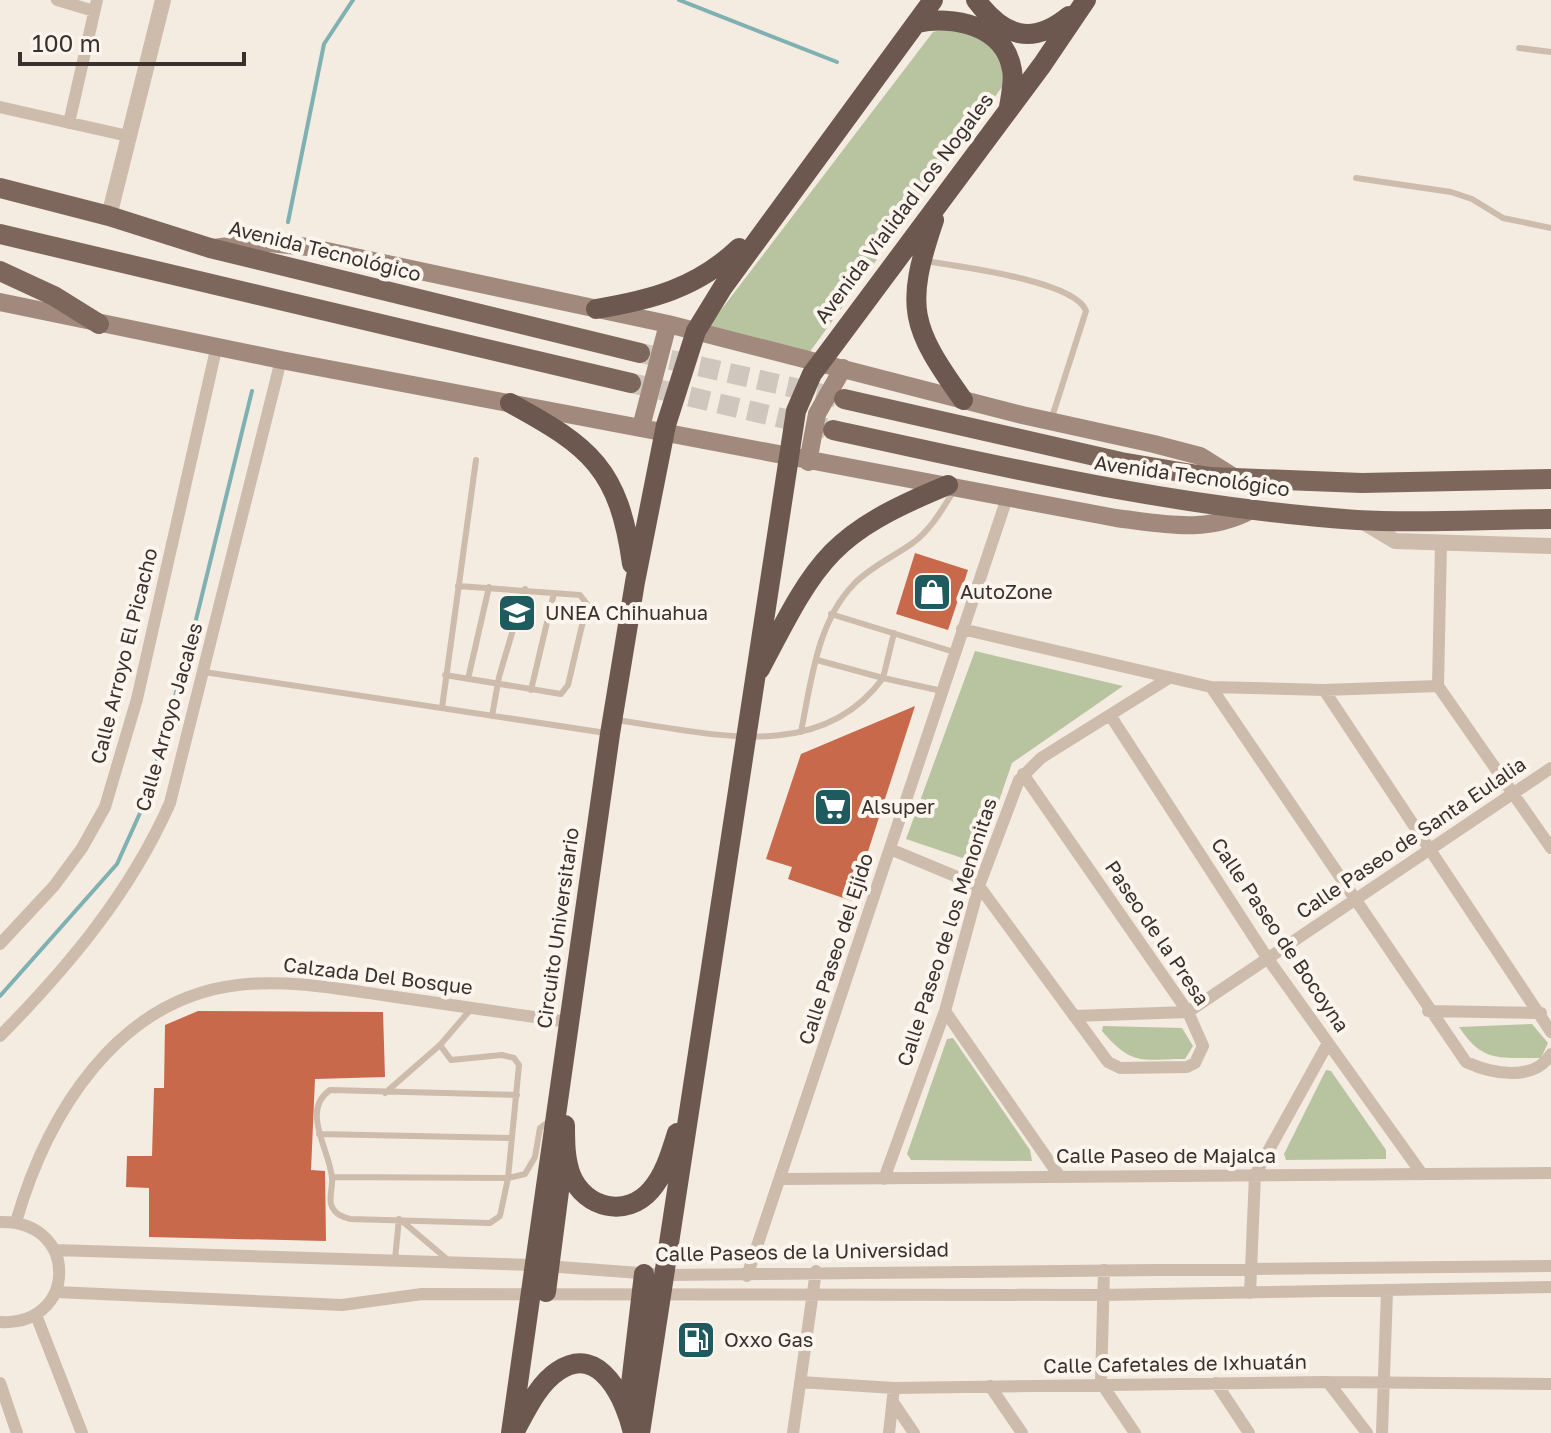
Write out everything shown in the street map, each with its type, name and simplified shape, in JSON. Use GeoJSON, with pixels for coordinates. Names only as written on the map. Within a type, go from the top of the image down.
{"type":"FeatureCollection","features":[{"type":"Feature","properties":{"kind":"highway"},"geometry":{"type":"LineString","coordinates":[[664,431],[696,331],[774,215],[933,0]]}},
{"type":"Feature","properties":{"kind":"highway"},"geometry":{"type":"LineString","coordinates":[[976,0],[999,24],[1030,35],[1047,32],[1084,3]]}},
{"type":"Feature","properties":{"kind":"highway","name":"Avenida Vialidad Los Nogales"},"geometry":{"type":"LineString","coordinates":[[787,457],[796,411],[820,363],[1084,3]]}},
{"type":"Feature","properties":{"kind":"highway"},"geometry":{"type":"LineString","coordinates":[[917,23],[954,19],[969,22],[992,39],[1012,67],[1009,107]]}},
{"type":"Feature","properties":{"kind":"highway"},"geometry":{"type":"LineString","coordinates":[[941,200],[922,260],[916,312],[930,355],[963,400]]}},
{"type":"Feature","properties":{"kind":"highway"},"geometry":{"type":"LineString","coordinates":[[596,309],[653,299],[686,286],[718,268],[774,215]]}},
{"type":"Feature","properties":{"kind":"highway"},"geometry":{"type":"LineString","coordinates":[[510,403],[558,429],[588,452],[607,476],[619,499],[635,582]]}},
{"type":"Feature","properties":{"kind":"highway","name":"Circuito Universitario"},"geometry":{"type":"LineString","coordinates":[[512,1433],[542,1265],[569,1022],[611,727],[664,431]]}},
{"type":"Feature","properties":{"kind":"highway"},"geometry":{"type":"LineString","coordinates":[[640,1433],[787,457]]}},
{"type":"Feature","properties":{"kind":"highway"},"geometry":{"type":"LineString","coordinates":[[753,683],[809,578],[831,550],[857,528],[890,509],[952,486]]}},
{"type":"Feature","properties":{"kind":"highway"},"geometry":{"type":"LineString","coordinates":[[565,1144],[571,1175],[589,1198],[612,1207],[633,1204],[653,1188],[668,1160],[697,1067]]}},
{"type":"Feature","properties":{"kind":"highway"},"geometry":{"type":"LineString","coordinates":[[542,1265],[565,1144],[565,1121],[558,1111]]}},
{"type":"Feature","properties":{"kind":"highway"},"geometry":{"type":"LineString","coordinates":[[628,1409],[642,1284]]}},
{"type":"Feature","properties":{"kind":"highway"},"geometry":{"type":"LineString","coordinates":[[512,1433],[549,1377],[567,1366],[599,1370],[618,1390],[628,1409],[633,1433]]}},
{"type":"Feature","properties":{"kind":"main road","name":"Avenida Tecnológico"},"geometry":{"type":"LineString","coordinates":[[0,188],[109,216],[210,248],[640,353]]}},
{"type":"Feature","properties":{"kind":"main road"},"geometry":{"type":"LineString","coordinates":[[0,234],[631,383]]}},
{"type":"Feature","properties":{"kind":"main road"},"geometry":{"type":"LineString","coordinates":[[210,248],[259,242],[308,247],[668,324],[963,400],[1200,456],[1232,476]]}},
{"type":"Feature","properties":{"kind":"main road"},"geometry":{"type":"LineString","coordinates":[[0,271],[54,296],[99,324]]}},
{"type":"Feature","properties":{"kind":"main road"},"geometry":{"type":"LineString","coordinates":[[0,302],[281,360],[1116,518],[1196,527],[1231,521],[1251,510]]}},
{"type":"Feature","properties":{"kind":"main road"},"geometry":{"type":"LineString","coordinates":[[641,427],[668,324]]}},
{"type":"Feature","properties":{"kind":"main road"},"geometry":{"type":"LineString","coordinates":[[808,462],[817,414],[843,368]]}},
{"type":"Feature","properties":{"kind":"main road","name":"Avenida Tecnológico"},"geometry":{"type":"LineString","coordinates":[[844,399],[1121,462],[1210,477],[1362,483],[1551,479]]}},
{"type":"Feature","properties":{"kind":"main road","name":"Avenida Tecnológico"},"geometry":{"type":"LineString","coordinates":[[833,430],[1080,484],[1251,510],[1360,520],[1551,519]]}},
{"type":"Feature","properties":{"kind":"street"},"geometry":{"type":"LineString","coordinates":[[57,0],[96,5],[69,123]]}},
{"type":"Feature","properties":{"kind":"street"},"geometry":{"type":"LineString","coordinates":[[109,216],[163,0]]}},
{"type":"Feature","properties":{"kind":"street"},"geometry":{"type":"LineString","coordinates":[[0,107],[128,136]]}},
{"type":"Feature","properties":{"kind":"street","name":"Calle Arroyo El Picacho"},"geometry":{"type":"LineString","coordinates":[[0,944],[54,886],[82,848],[105,807],[137,699],[217,345]]}},
{"type":"Feature","properties":{"kind":"street","name":"Calle Arroyo Jacales"},"geometry":{"type":"LineString","coordinates":[[0,1036],[112,909],[147,855],[170,803],[281,360]]}},
{"type":"Feature","properties":{"kind":"street","name":"Calle Paseo del Ejido"},"geometry":{"type":"LineString","coordinates":[[747,1276],[1007,498]]}},
{"type":"Feature","properties":{"kind":"street"},"geometry":{"type":"LineString","coordinates":[[1360,520],[1395,541],[1551,546]]}},
{"type":"Feature","properties":{"kind":"street"},"geometry":{"type":"LineString","coordinates":[[1441,544],[1438,686],[1551,848]]}},
{"type":"Feature","properties":{"kind":"street"},"geometry":{"type":"LineString","coordinates":[[962,629],[1211,687],[1324,690],[1438,686]]}},
{"type":"Feature","properties":{"kind":"street"},"geometry":{"type":"LineString","coordinates":[[1023,774],[1169,678]]}},
{"type":"Feature","properties":{"kind":"street"},"geometry":{"type":"LineString","coordinates":[[1211,687],[1454,1048],[1475,1066],[1531,1072],[1541,1067],[1551,1054]]}},
{"type":"Feature","properties":{"kind":"street"},"geometry":{"type":"LineString","coordinates":[[1324,690],[1432,848],[1551,1032]]}},
{"type":"Feature","properties":{"kind":"street","name":"Calle Paseo de Bocoyna"},"geometry":{"type":"LineString","coordinates":[[1110,715],[1268,959],[1422,1174]]}},
{"type":"Feature","properties":{"kind":"street","name":"Calle Paseo de Santa Eulalia"},"geometry":{"type":"LineString","coordinates":[[1188,1012],[1551,768]]}},
{"type":"Feature","properties":{"kind":"street","name":"Calle Paseo de los Menonitas"},"geometry":{"type":"LineString","coordinates":[[884,1179],[945,1011],[979,886],[1023,774]]}},
{"type":"Feature","properties":{"kind":"street","name":"Paseo de la Presa"},"geometry":{"type":"LineString","coordinates":[[979,886],[1108,1062],[1120,1068],[1187,1067],[1195,1063],[1203,1046],[1188,1012],[1023,774]]}},
{"type":"Feature","properties":{"kind":"street"},"geometry":{"type":"LineString","coordinates":[[890,849],[979,886]]}},
{"type":"Feature","properties":{"kind":"street","name":"Calzada Del Bosque"},"geometry":{"type":"LineString","coordinates":[[16,1222],[41,1150],[81,1083],[103,1055],[133,1028],[177,1002],[236,985],[272,983],[569,1022]]}},
{"type":"Feature","properties":{"kind":"street"},"geometry":{"type":"LineString","coordinates":[[945,1011],[1060,1177]]}},
{"type":"Feature","properties":{"kind":"street"},"geometry":{"type":"LineString","coordinates":[[1428,1011],[1541,1013]]}},
{"type":"Feature","properties":{"kind":"street"},"geometry":{"type":"LineString","coordinates":[[1074,1016],[1188,1012]]}},
{"type":"Feature","properties":{"kind":"street"},"geometry":{"type":"LineString","coordinates":[[1250,1293],[1255,1175],[1328,1043]]}},
{"type":"Feature","properties":{"kind":"street","name":"Calle Paseo de Majalca"},"geometry":{"type":"LineString","coordinates":[[781,1179],[1551,1173]]}},
{"type":"Feature","properties":{"kind":"street"},"geometry":{"type":"LineString","coordinates":[[0,1222],[16,1222],[39,1231],[55,1250],[60,1273],[56,1292],[36,1315],[25,1320],[0,1322]]}},
{"type":"Feature","properties":{"kind":"street","name":"Calle Paseos de la Universidad"},"geometry":{"type":"LineString","coordinates":[[55,1250],[542,1265],[642,1284],[664,1285],[816,1271],[1551,1266]]}},
{"type":"Feature","properties":{"kind":"street"},"geometry":{"type":"LineString","coordinates":[[1104,1270],[1101,1383],[1135,1433]]}},
{"type":"Feature","properties":{"kind":"street"},"geometry":{"type":"LineString","coordinates":[[793,1433],[816,1271]]}},
{"type":"Feature","properties":{"kind":"street","name":"Calle Paseos de la Universidad"},"geometry":{"type":"LineString","coordinates":[[56,1292],[342,1305],[422,1294],[537,1292],[642,1284],[812,1295],[1101,1295],[1551,1287]]}},
{"type":"Feature","properties":{"kind":"street"},"geometry":{"type":"LineString","coordinates":[[1382,1433],[1387,1291]]}},
{"type":"Feature","properties":{"kind":"street"},"geometry":{"type":"LineString","coordinates":[[36,1315],[82,1433]]}},
{"type":"Feature","properties":{"kind":"street","name":"Calle Cafetales de Ixhuatán"},"geometry":{"type":"LineString","coordinates":[[800,1382],[894,1388],[1101,1383],[1551,1384]]}},
{"type":"Feature","properties":{"kind":"street"},"geometry":{"type":"LineString","coordinates":[[1328,1382],[1367,1433]]}},
{"type":"Feature","properties":{"kind":"street"},"geometry":{"type":"LineString","coordinates":[[0,1383],[17,1433]]}},
{"type":"Feature","properties":{"kind":"street"},"geometry":{"type":"LineString","coordinates":[[1216,1383],[1249,1433]]}},
{"type":"Feature","properties":{"kind":"street"},"geometry":{"type":"LineString","coordinates":[[990,1386],[1022,1433]]}},
{"type":"Feature","properties":{"kind":"street"},"geometry":{"type":"LineString","coordinates":[[889,1433],[894,1388]]}},
{"type":"Feature","properties":{"kind":"street"},"geometry":{"type":"LineString","coordinates":[[893,1402],[914,1433]]}},
{"type":"Feature","properties":{"kind":"lane"},"geometry":{"type":"LineString","coordinates":[[1519,48],[1551,52]]}},
{"type":"Feature","properties":{"kind":"lane"},"geometry":{"type":"LineString","coordinates":[[1356,178],[1451,192],[1472,199],[1503,218],[1551,228]]}},
{"type":"Feature","properties":{"kind":"lane"},"geometry":{"type":"LineString","coordinates":[[922,260],[1051,286],[1081,300],[1086,311],[1051,421]]}},
{"type":"Feature","properties":{"kind":"lane"},"geometry":{"type":"LineString","coordinates":[[442,708],[476,460]]}},
{"type":"Feature","properties":{"kind":"lane"},"geometry":{"type":"LineString","coordinates":[[801,732],[831,614],[855,582],[928,529],[952,486]]}},
{"type":"Feature","properties":{"kind":"lane"},"geometry":{"type":"LineString","coordinates":[[445,675],[557,695],[566,690],[586,600],[580,595],[458,586]]}},
{"type":"Feature","properties":{"kind":"lane"},"geometry":{"type":"LineString","coordinates":[[468,679],[489,587]]}},
{"type":"Feature","properties":{"kind":"lane"},"geometry":{"type":"LineString","coordinates":[[492,716],[497,684],[525,589]]}},
{"type":"Feature","properties":{"kind":"lane"},"geometry":{"type":"LineString","coordinates":[[531,690],[554,593]]}},
{"type":"Feature","properties":{"kind":"lane"},"geometry":{"type":"LineString","coordinates":[[831,614],[954,652]]}},
{"type":"Feature","properties":{"kind":"lane"},"geometry":{"type":"LineString","coordinates":[[204,672],[492,716],[745,738],[787,737],[848,710],[866,697],[883,678],[894,633]]}},
{"type":"Feature","properties":{"kind":"lane"},"geometry":{"type":"LineString","coordinates":[[817,660],[942,691]]}},
{"type":"Feature","properties":{"kind":"lane"},"geometry":{"type":"LineString","coordinates":[[385,1093],[440,1045],[473,1008]]}},
{"type":"Feature","properties":{"kind":"lane"},"geometry":{"type":"LineString","coordinates":[[440,1045],[451,1060],[502,1055],[514,1058],[519,1065],[517,1095],[510,1138],[508,1178],[500,1216],[490,1223],[350,1219],[337,1214],[331,1203],[332,1177],[319,1134],[317,1109],[320,1097],[330,1090],[517,1095]]}},
{"type":"Feature","properties":{"kind":"lane"},"geometry":{"type":"LineString","coordinates":[[332,1177],[508,1178],[525,1174],[535,1157],[540,1128],[558,1111]]}},
{"type":"Feature","properties":{"kind":"lane"},"geometry":{"type":"LineString","coordinates":[[319,1134],[510,1138]]}},
{"type":"Feature","properties":{"kind":"lane"},"geometry":{"type":"LineString","coordinates":[[395,1260],[399,1219]]}},
{"type":"Feature","properties":{"kind":"lane"},"geometry":{"type":"LineString","coordinates":[[399,1219],[450,1262]]}},
{"type":"Feature","properties":{"kind":"green space"},"geometry":{"type":"Polygon","coordinates":[[[954,26],[976,35],[998,54],[1002,87],[809,353],[708,327],[933,32],[954,26]]]}},
{"type":"Feature","properties":{"kind":"green space"},"geometry":{"type":"Polygon","coordinates":[[[975,651],[1123,686],[1012,763],[979,859],[974,862],[906,839],[975,651]]]}},
{"type":"Feature","properties":{"kind":"green space"},"geometry":{"type":"Polygon","coordinates":[[[1532,1024],[1548,1043],[1541,1058],[1504,1058],[1485,1053],[1459,1027],[1532,1024]]]}},
{"type":"Feature","properties":{"kind":"green space"},"geometry":{"type":"Polygon","coordinates":[[[1103,1026],[1182,1028],[1193,1046],[1185,1059],[1148,1060],[1130,1056],[1102,1031],[1103,1026]]]}},
{"type":"Feature","properties":{"kind":"green space"},"geometry":{"type":"Polygon","coordinates":[[[953,1038],[1030,1150],[1032,1161],[911,1160],[907,1154],[947,1039],[953,1038]]]}},
{"type":"Feature","properties":{"kind":"green space"},"geometry":{"type":"Polygon","coordinates":[[[1326,1070],[1331,1071],[1386,1150],[1386,1159],[1286,1160],[1284,1154],[1326,1070]]]}},
{"type":"Feature","properties":{"kind":"building","name":"AutoZone"},"geometry":{"type":"Polygon","coordinates":[[[915,553],[968,570],[948,630],[896,614],[915,553]]]}},
{"type":"Feature","properties":{"kind":"building","name":"Alsuper"},"geometry":{"type":"Polygon","coordinates":[[[915,706],[852,901],[788,879],[792,867],[766,859],[801,754],[915,706]]]}},
{"type":"Feature","properties":{"kind":"building"},"geometry":{"type":"Polygon","coordinates":[[[198,1011],[383,1012],[385,1077],[315,1079],[311,1170],[325,1171],[326,1241],[149,1237],[149,1188],[126,1187],[127,1156],[152,1156],[154,1088],[164,1088],[165,1025],[198,1011]]]}},
{"type":"Feature","properties":{"kind":"waterway"},"geometry":{"type":"LineString","coordinates":[[288,222],[324,44],[353,0]]}},
{"type":"Feature","properties":{"kind":"waterway"},"geometry":{"type":"LineString","coordinates":[[679,0],[837,62]]}},
{"type":"Feature","properties":{"kind":"waterway"},"geometry":{"type":"LineString","coordinates":[[0,996],[117,864],[145,802],[192,636],[252,391]]}},
{"type":"Feature","properties":{"kind":"tunnel"},"geometry":{"type":"LineString","coordinates":[[641,353],[844,399]]}},
{"type":"Feature","properties":{"kind":"tunnel"},"geometry":{"type":"LineString","coordinates":[[631,383],[833,430]]}},
{"type":"Feature","properties":{"kind":"place","name":"AutoZone"},"geometry":{"type":"Point","coordinates":[932,592]}},
{"type":"Feature","properties":{"kind":"place","name":"UNEA Chihuahua"},"geometry":{"type":"Point","coordinates":[517,613]}},
{"type":"Feature","properties":{"kind":"place","name":"Alsuper"},"geometry":{"type":"Point","coordinates":[833,807]}},
{"type":"Feature","properties":{"kind":"place","name":"Oxxo Gas"},"geometry":{"type":"Point","coordinates":[696,1340]}}]}
